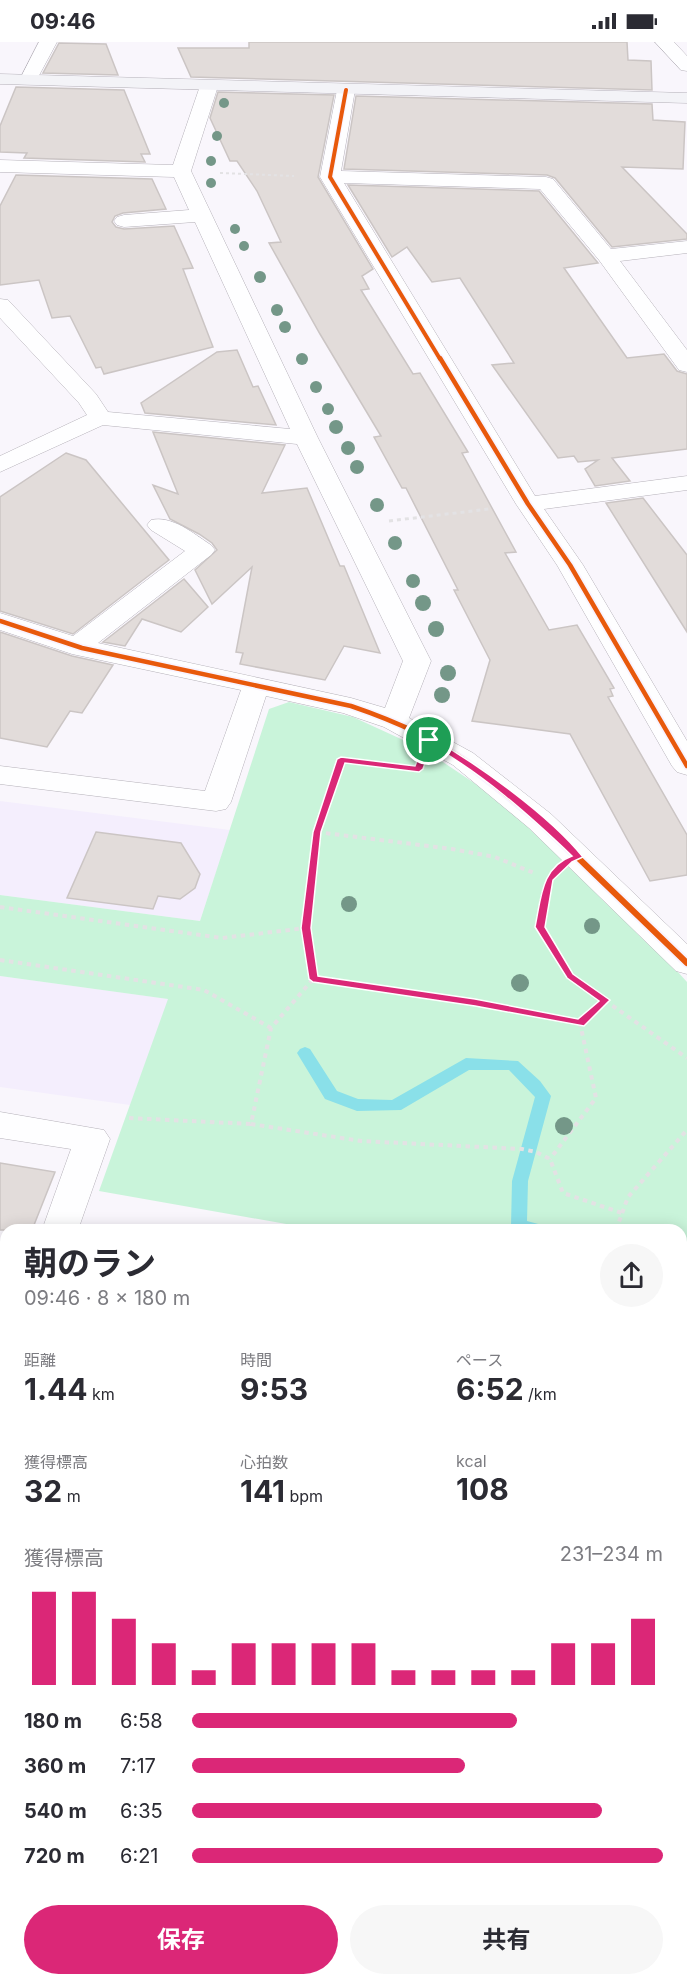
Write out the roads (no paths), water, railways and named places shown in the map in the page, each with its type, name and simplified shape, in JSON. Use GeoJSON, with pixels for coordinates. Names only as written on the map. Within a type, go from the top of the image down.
{"type":"FeatureCollection","features":[{"type":"Feature","properties":{"kind":"street"},"geometry":{"type":"LineString","coordinates":[[29,80],[48,42]]}},
{"type":"Feature","properties":{"kind":"street"},"geometry":{"type":"LineString","coordinates":[[664,42],[687,66]]}},
{"type":"Feature","properties":{"kind":"street"},"geometry":{"type":"LineString","coordinates":[[0,79],[687,98]]}},
{"type":"Feature","properties":{"kind":"street"},"geometry":{"type":"LineString","coordinates":[[209,86],[181,171],[306,438],[417,661],[394,721]]}},
{"type":"Feature","properties":{"kind":"street"},"geometry":{"type":"LineString","coordinates":[[346,90],[330,177],[528,504],[570,565],[687,766]]}},
{"type":"Feature","properties":{"kind":"street"},"geometry":{"type":"LineString","coordinates":[[0,166],[181,171]]}},
{"type":"Feature","properties":{"kind":"street"},"geometry":{"type":"LineString","coordinates":[[330,177],[546,183],[606,256],[687,365]]}},
{"type":"Feature","properties":{"kind":"street"},"geometry":{"type":"LineString","coordinates":[[124,221],[201,215]]}},
{"type":"Feature","properties":{"kind":"street"},"geometry":{"type":"LineString","coordinates":[[606,256],[687,247]]}},
{"type":"Feature","properties":{"kind":"street"},"geometry":{"type":"LineString","coordinates":[[0,305],[88,399],[100,418]]}},
{"type":"Feature","properties":{"kind":"street"},"geometry":{"type":"LineString","coordinates":[[0,465],[100,418],[306,438]]}},
{"type":"Feature","properties":{"kind":"street"},"geometry":{"type":"LineString","coordinates":[[528,504],[687,483]]}},
{"type":"Feature","properties":{"kind":"street"},"geometry":{"type":"LineString","coordinates":[[77,646],[202,550],[160,525]]}},
{"type":"Feature","properties":{"kind":"street"},"geometry":{"type":"LineString","coordinates":[[0,621],[77,646],[351,706],[394,721],[463,759],[540,820],[687,963]]}},
{"type":"Feature","properties":{"kind":"street"},"geometry":{"type":"LineString","coordinates":[[0,775],[216,802],[256,686]]}},
{"type":"Feature","properties":{"kind":"street"},"geometry":{"type":"LineString","coordinates":[[0,1125],[92,1139],[62,1224]]}},
{"type":"Feature","properties":{"kind":"waterway"},"geometry":{"type":"LineString","coordinates":[[305,1053],[331,1095],[357,1105],[395,1106],[466,1064],[513,1065],[535,1085],[543,1096],[520,1181],[519,1224]]}}]}
